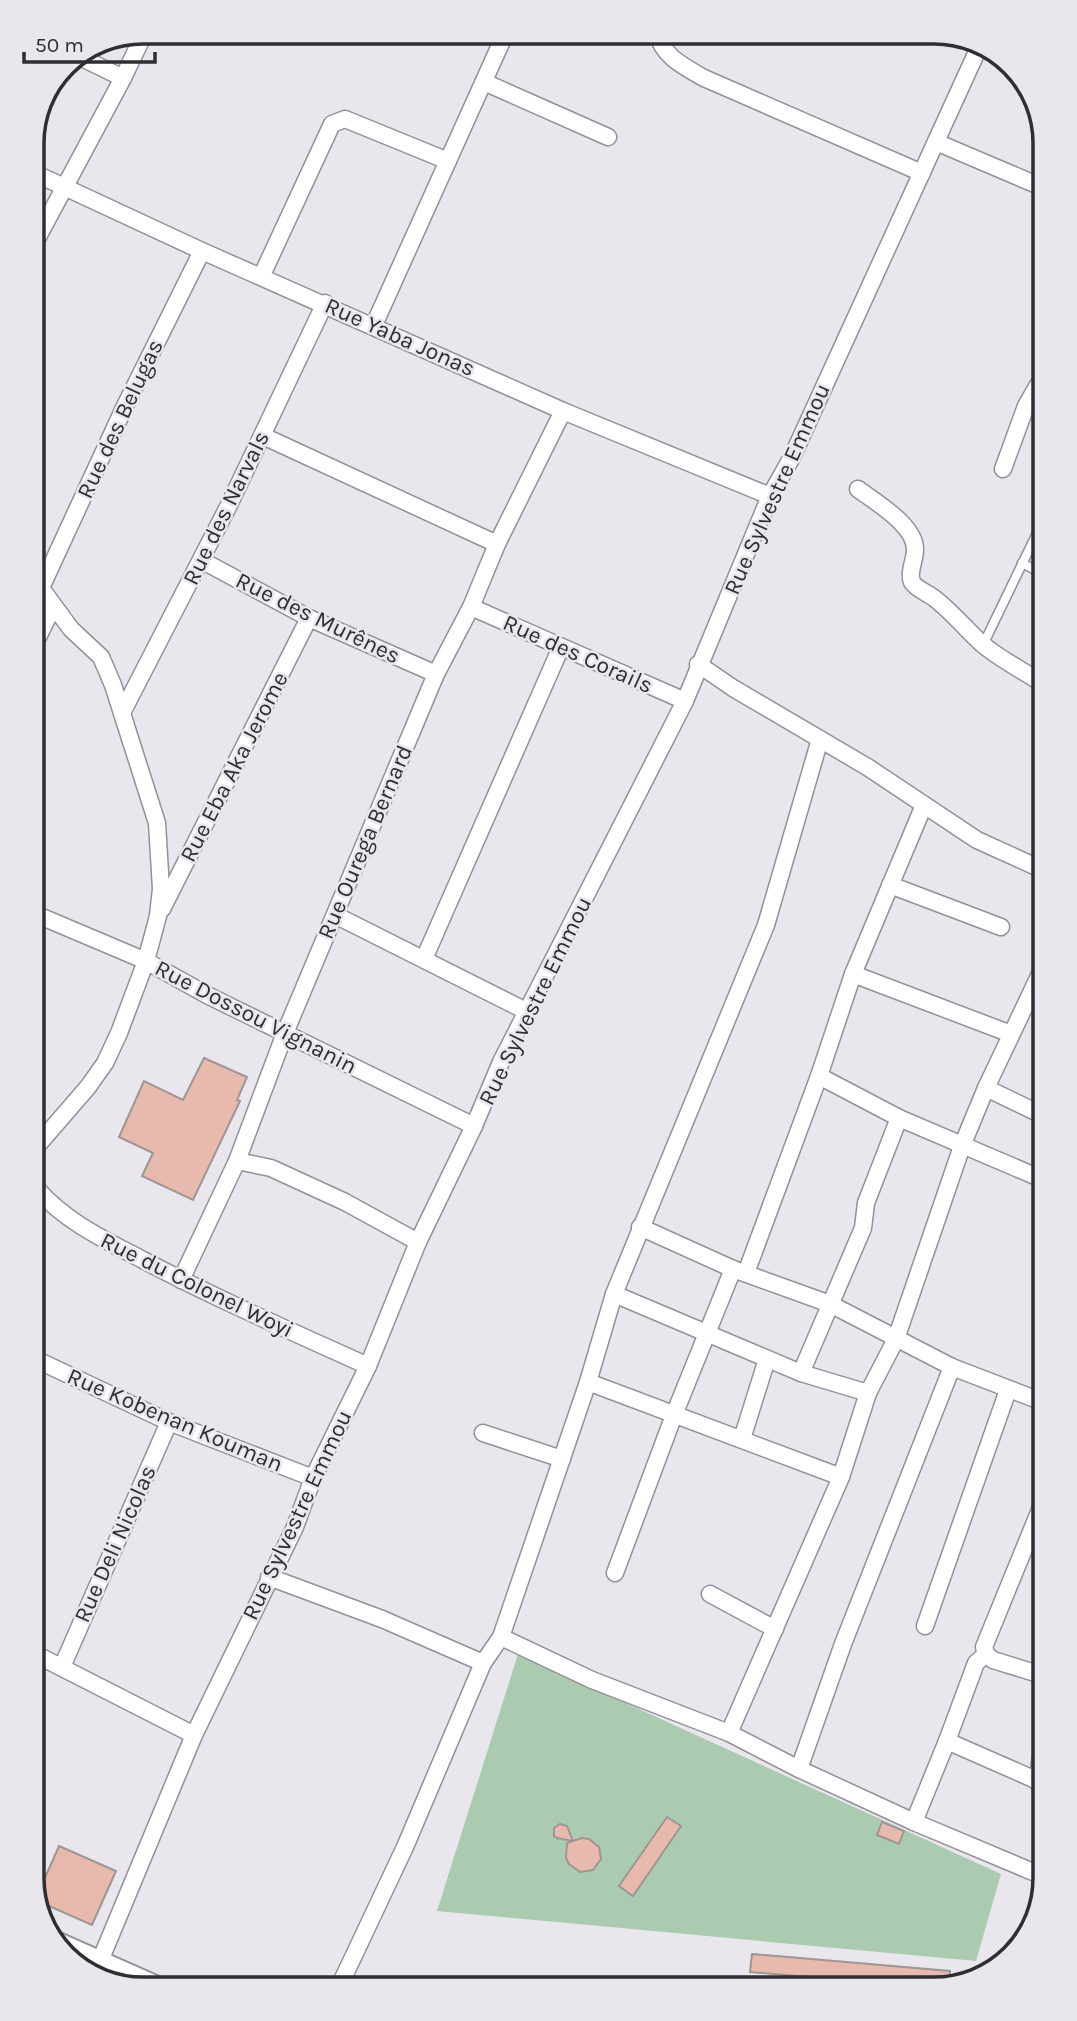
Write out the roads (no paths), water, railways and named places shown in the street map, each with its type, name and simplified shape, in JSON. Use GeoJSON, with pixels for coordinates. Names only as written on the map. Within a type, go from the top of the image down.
{"type":"FeatureCollection","features":[{"type":"Feature","properties":{"kind":"street"},"geometry":{"type":"LineString","coordinates":[[44,225],[139,44]]}},
{"type":"Feature","properties":{"kind":"street"},"geometry":{"type":"LineString","coordinates":[[374,325],[501,44]]}},
{"type":"Feature","properties":{"kind":"street"},"geometry":{"type":"LineString","coordinates":[[661,44],[676,62],[704,78],[922,173]]}},
{"type":"Feature","properties":{"kind":"street","name":"Rue Sylvestre Emmou"},"geometry":{"type":"LineString","coordinates":[[100,1962],[194,1735],[295,1527],[313,1478],[368,1366],[418,1242],[474,1126],[500,1062],[528,1012],[685,701],[698,664],[770,496],[792,457],[976,53]]}},
{"type":"Feature","properties":{"kind":"street"},"geometry":{"type":"LineString","coordinates":[[87,61],[122,78]]}},
{"type":"Feature","properties":{"kind":"street"},"geometry":{"type":"LineString","coordinates":[[484,82],[608,137]]}},
{"type":"Feature","properties":{"kind":"street"},"geometry":{"type":"LineString","coordinates":[[262,275],[332,124],[345,119],[448,162]]}},
{"type":"Feature","properties":{"kind":"street"},"geometry":{"type":"LineString","coordinates":[[936,142],[1033,183]]}},
{"type":"Feature","properties":{"kind":"street","name":"Rue Yaba Jonas"},"geometry":{"type":"LineString","coordinates":[[44,177],[202,251],[262,275],[563,411],[770,496]]}},
{"type":"Feature","properties":{"kind":"street","name":"Rue des Belugas"},"geometry":{"type":"LineString","coordinates":[[44,572],[202,251]]}},
{"type":"Feature","properties":{"kind":"street","name":"Rue des Narvals"},"geometry":{"type":"LineString","coordinates":[[123,712],[262,436],[325,303]]}},
{"type":"Feature","properties":{"kind":"street"},"geometry":{"type":"LineString","coordinates":[[1003,469],[1033,393]]}},
{"type":"Feature","properties":{"kind":"street","name":"Rue Ourega Bernard"},"geometry":{"type":"LineString","coordinates":[[181,1280],[237,1161],[285,1033],[436,674],[471,607],[497,544],[563,411]]}},
{"type":"Feature","properties":{"kind":"street"},"geometry":{"type":"LineString","coordinates":[[262,436],[497,544]]}},
{"type":"Feature","properties":{"kind":"street"},"geometry":{"type":"LineString","coordinates":[[858,489],[890,512],[908,530],[916,543],[912,581],[934,598],[983,645],[1033,677]]}},
{"type":"Feature","properties":{"kind":"street","name":"Rue des Murênes"},"geometry":{"type":"LineString","coordinates":[[201,559],[309,618],[436,674]]}},
{"type":"Feature","properties":{"kind":"street"},"geometry":{"type":"LineString","coordinates":[[44,595],[71,629],[101,657],[123,712],[157,823],[160,863],[159,916],[146,961],[119,1033],[105,1063],[44,1139]]}},
{"type":"Feature","properties":{"kind":"street"},"geometry":{"type":"LineString","coordinates":[[44,626],[54,607]]}},
{"type":"Feature","properties":{"kind":"street","name":"Rue des Corails"},"geometry":{"type":"LineString","coordinates":[[471,607],[685,701]]}},
{"type":"Feature","properties":{"kind":"street","name":"Rue Eba Aka Jerome"},"geometry":{"type":"LineString","coordinates":[[159,916],[309,618]]}},
{"type":"Feature","properties":{"kind":"street"},"geometry":{"type":"LineString","coordinates":[[424,959],[561,647]]}},
{"type":"Feature","properties":{"kind":"street"},"geometry":{"type":"LineString","coordinates":[[698,664],[733,688],[821,738],[977,840],[1033,865]]}},
{"type":"Feature","properties":{"kind":"street"},"geometry":{"type":"LineString","coordinates":[[344,1977],[405,1847],[483,1663],[501,1637],[588,1382],[614,1294],[766,925],[821,738]]}},
{"type":"Feature","properties":{"kind":"street"},"geometry":{"type":"LineString","coordinates":[[615,1573],[674,1415],[709,1332],[739,1271],[819,1076],[853,974],[924,805]]}},
{"type":"Feature","properties":{"kind":"street"},"geometry":{"type":"LineString","coordinates":[[890,885],[1001,927]]}},
{"type":"Feature","properties":{"kind":"street"},"geometry":{"type":"LineString","coordinates":[[335,915],[528,1012]]}},
{"type":"Feature","properties":{"kind":"street","name":"Rue Dossou Vignanin"},"geometry":{"type":"LineString","coordinates":[[44,918],[146,961],[207,995],[474,1126]]}},
{"type":"Feature","properties":{"kind":"street"},"geometry":{"type":"LineString","coordinates":[[853,974],[1011,1034]]}},
{"type":"Feature","properties":{"kind":"street"},"geometry":{"type":"LineString","coordinates":[[729,1733],[841,1477],[868,1393],[896,1339],[962,1146],[1011,1034],[1033,995]]}},
{"type":"Feature","properties":{"kind":"street"},"geometry":{"type":"LineString","coordinates":[[819,1076],[899,1118],[1033,1175]]}},
{"type":"Feature","properties":{"kind":"street"},"geometry":{"type":"LineString","coordinates":[[986,1088],[1033,1111]]}},
{"type":"Feature","properties":{"kind":"street"},"geometry":{"type":"LineString","coordinates":[[801,1373],[863,1228],[866,1203],[899,1118]]}},
{"type":"Feature","properties":{"kind":"street"},"geometry":{"type":"LineString","coordinates":[[44,1125],[54,1128]]}},
{"type":"Feature","properties":{"kind":"street"},"geometry":{"type":"LineString","coordinates":[[237,1161],[271,1168],[345,1202],[418,1242]]}},
{"type":"Feature","properties":{"kind":"street","name":"Rue du Colonel Woyi"},"geometry":{"type":"LineString","coordinates":[[44,1197],[77,1225],[181,1280],[368,1366]]}},
{"type":"Feature","properties":{"kind":"street"},"geometry":{"type":"LineString","coordinates":[[640,1227],[739,1271],[831,1304],[952,1367],[1033,1399]]}},
{"type":"Feature","properties":{"kind":"street"},"geometry":{"type":"LineString","coordinates":[[614,1294],[801,1373],[868,1393]]}},
{"type":"Feature","properties":{"kind":"street"},"geometry":{"type":"LineString","coordinates":[[742,1439],[767,1359]]}},
{"type":"Feature","properties":{"kind":"street","name":"Rue Kobenan Kouman"},"geometry":{"type":"LineString","coordinates":[[44,1363],[169,1422],[313,1478]]}},
{"type":"Feature","properties":{"kind":"street"},"geometry":{"type":"LineString","coordinates":[[799,1769],[843,1644],[952,1367]]}},
{"type":"Feature","properties":{"kind":"street"},"geometry":{"type":"LineString","coordinates":[[588,1382],[841,1477]]}},
{"type":"Feature","properties":{"kind":"street"},"geometry":{"type":"LineString","coordinates":[[925,1626],[1008,1390]]}},
{"type":"Feature","properties":{"kind":"street","name":"Rue Deli Nicolas"},"geometry":{"type":"LineString","coordinates":[[62,1667],[169,1422]]}},
{"type":"Feature","properties":{"kind":"street"},"geometry":{"type":"LineString","coordinates":[[483,1433],[562,1459]]}},
{"type":"Feature","properties":{"kind":"street"},"geometry":{"type":"LineString","coordinates":[[1033,1527],[985,1647],[986,1654],[993,1660],[1033,1672]]}},
{"type":"Feature","properties":{"kind":"street"},"geometry":{"type":"LineString","coordinates":[[269,1577],[382,1619],[483,1663]]}},
{"type":"Feature","properties":{"kind":"street"},"geometry":{"type":"LineString","coordinates":[[710,1594],[775,1629]]}},
{"type":"Feature","properties":{"kind":"street"},"geometry":{"type":"LineString","coordinates":[[501,1637],[592,1680],[729,1733],[914,1822],[1033,1872]]}},
{"type":"Feature","properties":{"kind":"street"},"geometry":{"type":"LineString","coordinates":[[914,1822],[976,1663],[986,1654]]}},
{"type":"Feature","properties":{"kind":"street"},"geometry":{"type":"LineString","coordinates":[[44,1658],[194,1735]]}},
{"type":"Feature","properties":{"kind":"street"},"geometry":{"type":"LineString","coordinates":[[947,1741],[1033,1779]]}},
{"type":"Feature","properties":{"kind":"street"},"geometry":{"type":"LineString","coordinates":[[74,1950],[134,1977]]}},
{"type":"Feature","properties":{"kind":"lane"},"geometry":{"type":"LineString","coordinates":[[983,645],[1033,542]]}},
{"type":"Feature","properties":{"kind":"lane"},"geometry":{"type":"LineString","coordinates":[[1023,564],[1033,569]]}}]}
